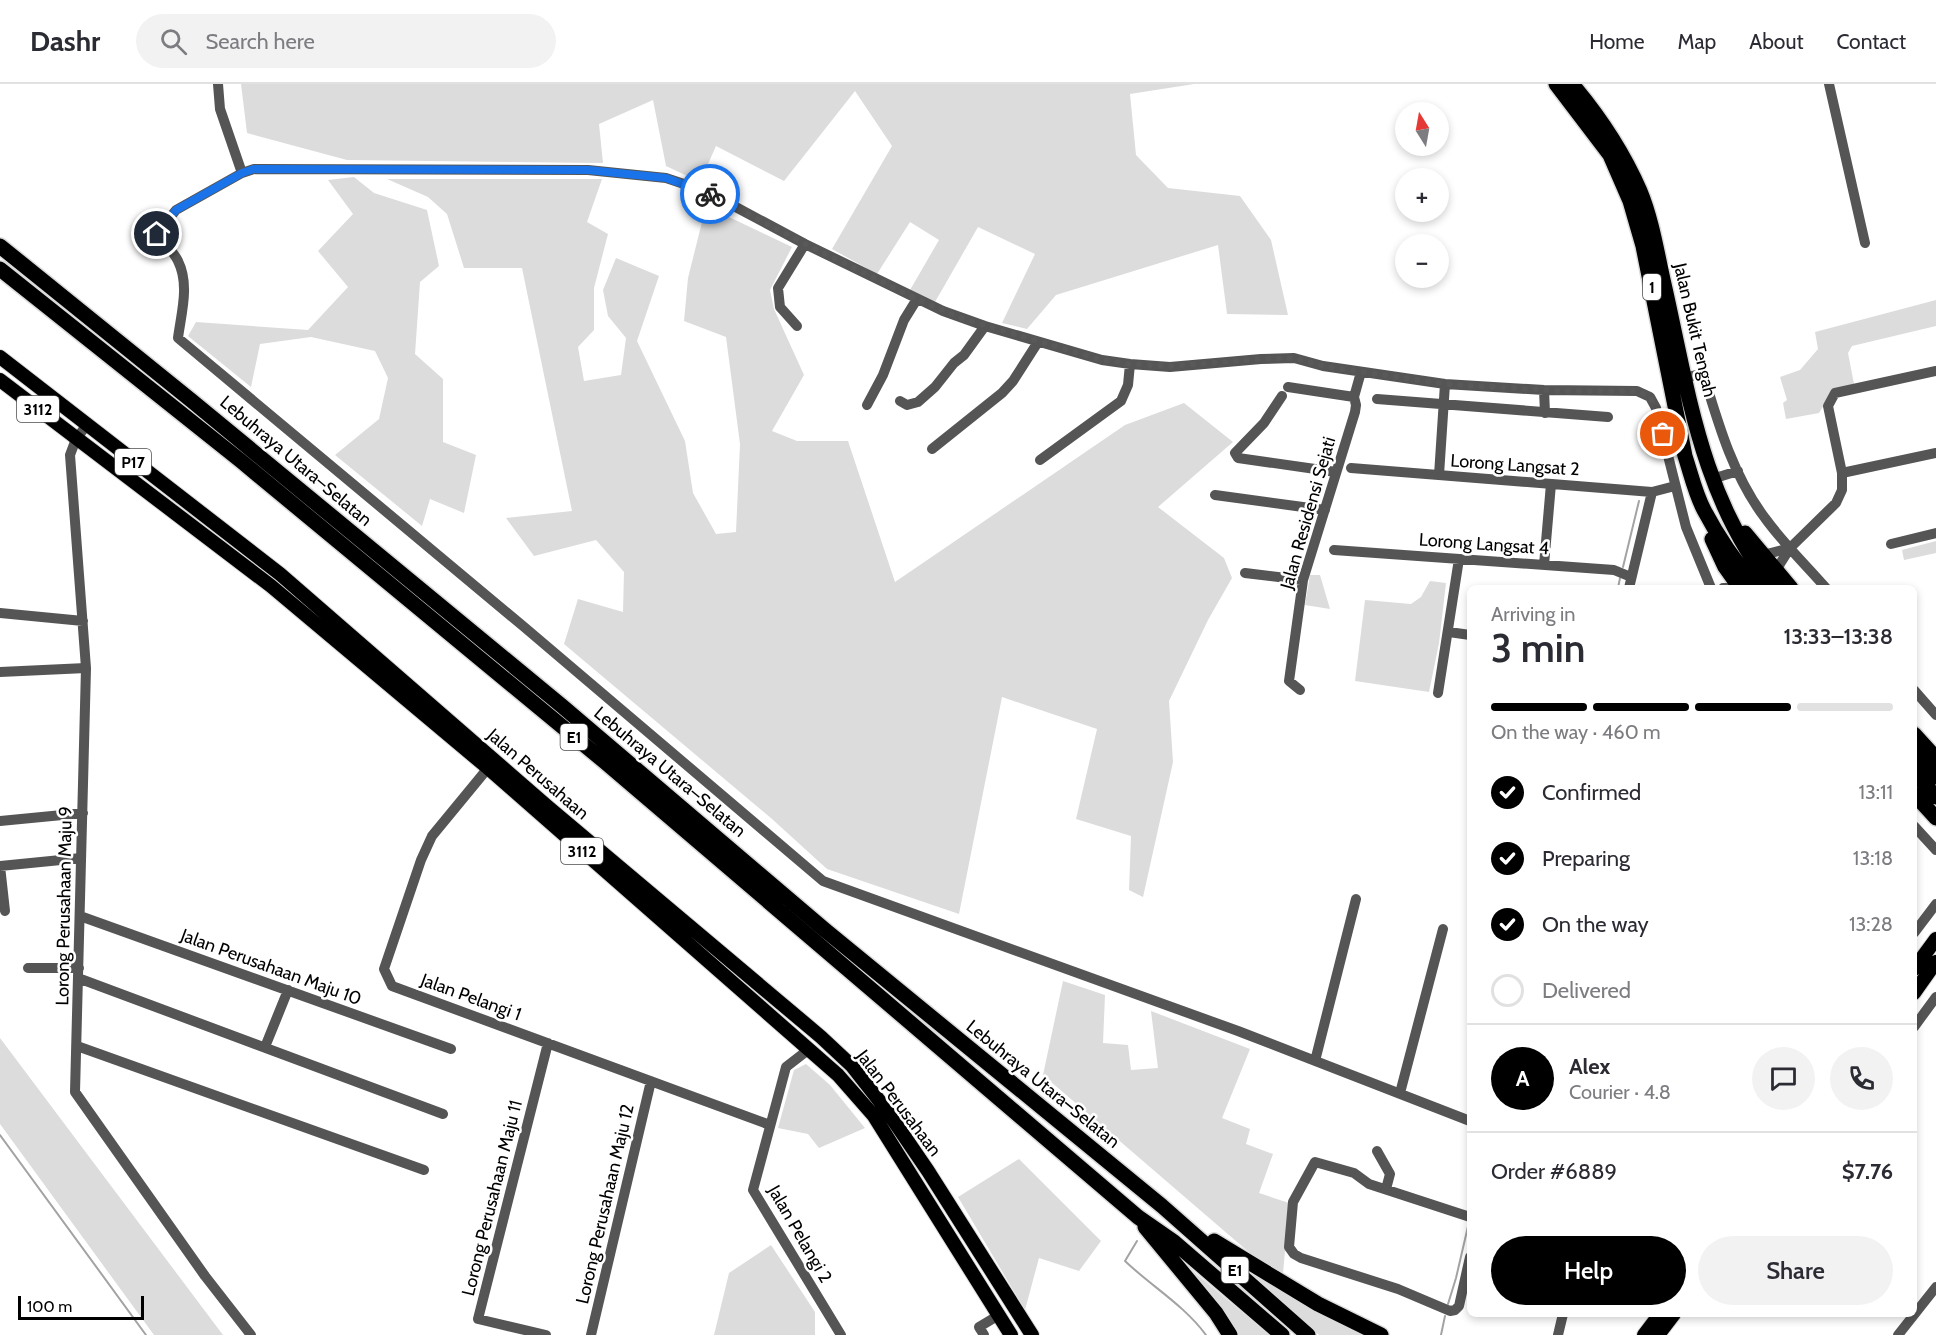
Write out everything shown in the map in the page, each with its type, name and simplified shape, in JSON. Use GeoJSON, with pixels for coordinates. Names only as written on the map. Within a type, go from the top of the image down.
{"type":"FeatureCollection","features":[{"type":"Feature","properties":{"kind":"highway","name":"Jalan Bukit Tengah"},"geometry":{"type":"LineString","coordinates":[[1556,84],[1610,155],[1630,201],[1643,246],[1685,456],[1704,510],[1740,568],[1754,585]]}},
{"type":"Feature","properties":{"kind":"highway","name":"Jalan Bukit Tengah"},"geometry":{"type":"LineString","coordinates":[[1575,86],[1621,149],[1641,194],[1655,243],[1703,456],[1733,528],[1772,585]]}},
{"type":"Feature","properties":{"kind":"highway","name":"Lebuhraya Utara–Selatan"},"geometry":{"type":"LineString","coordinates":[[0,246],[562,706],[834,938],[1162,1206],[1308,1335]]}},
{"type":"Feature","properties":{"kind":"highway","name":"Lebuhraya Utara–Selatan"},"geometry":{"type":"LineString","coordinates":[[0,269],[241,461],[605,762],[1138,1217],[1174,1242],[1282,1335]]}},
{"type":"Feature","properties":{"kind":"highway"},"geometry":{"type":"LineString","coordinates":[[1725,508],[1788,585]]}},
{"type":"Feature","properties":{"kind":"highway"},"geometry":{"type":"LineString","coordinates":[[1704,510],[1710,534],[1725,567],[1738,585]]}},
{"type":"Feature","properties":{"kind":"highway"},"geometry":{"type":"LineString","coordinates":[[1917,737],[1936,759]]}},
{"type":"Feature","properties":{"kind":"highway"},"geometry":{"type":"LineString","coordinates":[[1917,755],[1936,777]]}},
{"type":"Feature","properties":{"kind":"highway"},"geometry":{"type":"LineString","coordinates":[[1917,775],[1936,797]]}},
{"type":"Feature","properties":{"kind":"highway"},"geometry":{"type":"LineString","coordinates":[[1917,797],[1936,818]]}},
{"type":"Feature","properties":{"kind":"highway"},"geometry":{"type":"LineString","coordinates":[[1162,1206],[1258,1269],[1318,1304],[1382,1335]]}},
{"type":"Feature","properties":{"kind":"highway"},"geometry":{"type":"LineString","coordinates":[[1138,1217],[1216,1313],[1230,1335]]}},
{"type":"Feature","properties":{"kind":"main road","name":"Jalan Perusahaan"},"geometry":{"type":"LineString","coordinates":[[0,357],[86,426],[280,574],[548,807],[821,1037],[852,1066],[885,1108],[928,1171],[1032,1335]]}},
{"type":"Feature","properties":{"kind":"main road","name":"Jalan Perusahaan"},"geometry":{"type":"LineString","coordinates":[[0,380],[271,586],[488,768],[838,1075],[874,1116],[1011,1335]]}},
{"type":"Feature","properties":{"kind":"main road"},"geometry":{"type":"LineString","coordinates":[[1917,965],[1936,939]]}},
{"type":"Feature","properties":{"kind":"main road"},"geometry":{"type":"LineString","coordinates":[[1917,989],[1936,962]]}},
{"type":"Feature","properties":{"kind":"main road"},"geometry":{"type":"LineString","coordinates":[[1644,1335],[1658,1317]]}},
{"type":"Feature","properties":{"kind":"main road"},"geometry":{"type":"LineString","coordinates":[[1658,1335],[1672,1317]]}},
{"type":"Feature","properties":{"kind":"street"},"geometry":{"type":"LineString","coordinates":[[219,84],[220,109],[242,173]]}},
{"type":"Feature","properties":{"kind":"street"},"geometry":{"type":"LineString","coordinates":[[1828,84],[1866,243]]}},
{"type":"Feature","properties":{"kind":"street"},"geometry":{"type":"LineString","coordinates":[[1467,1120],[1315,1061],[824,881],[532,633],[178,338],[184,304],[184,280],[178,261],[157,234],[176,210],[242,173],[254,169],[588,170],[638,174],[666,178],[696,188],[917,299],[961,318],[1098,359],[1130,364],[1187,366],[1294,358],[1323,366],[1445,384],[1544,390],[1637,391],[1650,397],[1659,416],[1686,527],[1709,585]]}},
{"type":"Feature","properties":{"kind":"street"},"geometry":{"type":"LineString","coordinates":[[797,326],[780,307],[778,288],[805,244]]}},
{"type":"Feature","properties":{"kind":"street"},"geometry":{"type":"LineString","coordinates":[[867,405],[883,375],[904,320],[917,299]]}},
{"type":"Feature","properties":{"kind":"street"},"geometry":{"type":"LineString","coordinates":[[900,401],[907,405],[918,402],[935,387],[954,363],[964,355],[985,326]]}},
{"type":"Feature","properties":{"kind":"street"},"geometry":{"type":"LineString","coordinates":[[932,449],[1002,393],[1013,381],[1038,342]]}},
{"type":"Feature","properties":{"kind":"street"},"geometry":{"type":"LineString","coordinates":[[1040,460],[1121,401],[1128,385],[1130,364]]}},
{"type":"Feature","properties":{"kind":"street"},"geometry":{"type":"LineString","coordinates":[[1776,570],[1790,548],[1836,503],[1842,490],[1842,473],[1828,406],[1835,393],[1936,371]]}},
{"type":"Feature","properties":{"kind":"street"},"geometry":{"type":"LineString","coordinates":[[1336,472],[1238,458],[1235,453],[1264,423],[1285,392],[1354,397],[1361,372]]}},
{"type":"Feature","properties":{"kind":"street"},"geometry":{"type":"LineString","coordinates":[[1685,378],[1703,374],[1720,429],[1738,471],[1765,518],[1823,585]]}},
{"type":"Feature","properties":{"kind":"street"},"geometry":{"type":"LineString","coordinates":[[1439,475],[1445,384]]}},
{"type":"Feature","properties":{"kind":"street"},"geometry":{"type":"LineString","coordinates":[[1544,390],[1545,413]]}},
{"type":"Feature","properties":{"kind":"street","name":"Jalan Residensi Sejati"},"geometry":{"type":"LineString","coordinates":[[1300,690],[1289,681],[1303,580],[1355,412],[1354,397]]}},
{"type":"Feature","properties":{"kind":"street"},"geometry":{"type":"LineString","coordinates":[[1377,399],[1608,417]]}},
{"type":"Feature","properties":{"kind":"street","name":"Lorong Perusahaan Maju 9"},"geometry":{"type":"LineString","coordinates":[[86,426],[76,439],[70,455],[86,668],[75,1092],[205,1276],[251,1335]]}},
{"type":"Feature","properties":{"kind":"street"},"geometry":{"type":"LineString","coordinates":[[1842,473],[1936,453]]}},
{"type":"Feature","properties":{"kind":"street","name":"Lorong Langsat 2"},"geometry":{"type":"LineString","coordinates":[[1351,468],[1652,492],[1675,486]]}},
{"type":"Feature","properties":{"kind":"street"},"geometry":{"type":"LineString","coordinates":[[1712,479],[1738,471]]}},
{"type":"Feature","properties":{"kind":"street"},"geometry":{"type":"LineString","coordinates":[[1544,565],[1551,484]]}},
{"type":"Feature","properties":{"kind":"street"},"geometry":{"type":"LineString","coordinates":[[1630,582],[1652,492]]}},
{"type":"Feature","properties":{"kind":"street"},"geometry":{"type":"LineString","coordinates":[[1215,495],[1324,510]]}},
{"type":"Feature","properties":{"kind":"street"},"geometry":{"type":"LineString","coordinates":[[1891,544],[1936,533]]}},
{"type":"Feature","properties":{"kind":"street"},"geometry":{"type":"LineString","coordinates":[[1763,555],[1790,548]]}},
{"type":"Feature","properties":{"kind":"street","name":"Lorong Langsat 4"},"geometry":{"type":"LineString","coordinates":[[1334,550],[1614,570],[1630,582]]}},
{"type":"Feature","properties":{"kind":"street"},"geometry":{"type":"LineString","coordinates":[[1438,693],[1459,559]]}},
{"type":"Feature","properties":{"kind":"street"},"geometry":{"type":"LineString","coordinates":[[1710,585],[1725,567]]}},
{"type":"Feature","properties":{"kind":"street"},"geometry":{"type":"LineString","coordinates":[[1245,573],[1303,580]]}},
{"type":"Feature","properties":{"kind":"street"},"geometry":{"type":"LineString","coordinates":[[0,613],[83,621]]}},
{"type":"Feature","properties":{"kind":"street"},"geometry":{"type":"LineString","coordinates":[[1449,632],[1467,635]]}},
{"type":"Feature","properties":{"kind":"street"},"geometry":{"type":"LineString","coordinates":[[0,672],[86,668]]}},
{"type":"Feature","properties":{"kind":"street"},"geometry":{"type":"LineString","coordinates":[[1917,693],[1936,715]]}},
{"type":"Feature","properties":{"kind":"street","name":"Jalan Pelangi 1"},"geometry":{"type":"LineString","coordinates":[[488,768],[432,836],[421,860],[384,969],[392,986],[770,1125]]}},
{"type":"Feature","properties":{"kind":"street"},"geometry":{"type":"LineString","coordinates":[[0,821],[82,813]]}},
{"type":"Feature","properties":{"kind":"street"},"geometry":{"type":"LineString","coordinates":[[1917,829],[1936,850]]}},
{"type":"Feature","properties":{"kind":"street"},"geometry":{"type":"LineString","coordinates":[[5,911],[0,866],[81,858]]}},
{"type":"Feature","properties":{"kind":"street"},"geometry":{"type":"LineString","coordinates":[[1315,1061],[1356,898]]}},
{"type":"Feature","properties":{"kind":"street"},"geometry":{"type":"LineString","coordinates":[[1917,929],[1936,904]]}},
{"type":"Feature","properties":{"kind":"street","name":"Jalan Perusahaan Maju 10"},"geometry":{"type":"LineString","coordinates":[[80,916],[452,1049]]}},
{"type":"Feature","properties":{"kind":"street"},"geometry":{"type":"LineString","coordinates":[[1400,1093],[1443,929]]}},
{"type":"Feature","properties":{"kind":"street"},"geometry":{"type":"LineString","coordinates":[[28,968],[78,973],[443,1114]]}},
{"type":"Feature","properties":{"kind":"street"},"geometry":{"type":"LineString","coordinates":[[265,1047],[288,990]]}},
{"type":"Feature","properties":{"kind":"street"},"geometry":{"type":"LineString","coordinates":[[1917,1023],[1936,997]]}},
{"type":"Feature","properties":{"kind":"street","name":"Lorong Perusahaan Maju 11"},"geometry":{"type":"LineString","coordinates":[[519,1332],[478,1319],[548,1043]]}},
{"type":"Feature","properties":{"kind":"street"},"geometry":{"type":"LineString","coordinates":[[76,1046],[424,1170]]}},
{"type":"Feature","properties":{"kind":"street","name":"Jalan Pelangi 2"},"geometry":{"type":"LineString","coordinates":[[808,1050],[786,1067],[753,1190],[841,1335]]}},
{"type":"Feature","properties":{"kind":"street","name":"Lorong Perusahaan Maju 12"},"geometry":{"type":"LineString","coordinates":[[591,1335],[651,1081]]}},
{"type":"Feature","properties":{"kind":"street"},"geometry":{"type":"LineString","coordinates":[[1377,1151],[1390,1174],[1386,1189]]}},
{"type":"Feature","properties":{"kind":"street"},"geometry":{"type":"LineString","coordinates":[[1467,1217],[1369,1184],[1353,1173],[1315,1162],[1293,1202],[1289,1247],[1301,1258],[1398,1289],[1450,1311],[1459,1306],[1467,1270]]}},
{"type":"Feature","properties":{"kind":"street"},"geometry":{"type":"LineString","coordinates":[[1917,1311],[1936,1287]]}},
{"type":"Feature","properties":{"kind":"street"},"geometry":{"type":"LineString","coordinates":[[984,1335],[979,1327],[999,1315]]}},
{"type":"Feature","properties":{"kind":"street"},"geometry":{"type":"LineString","coordinates":[[1558,1335],[1562,1317]]}},
{"type":"Feature","properties":{"kind":"street"},"geometry":{"type":"LineString","coordinates":[[1898,1335],[1912,1317]]}},
{"type":"Feature","properties":{"kind":"street"},"geometry":{"type":"LineString","coordinates":[[519,1332],[546,1335]]}},
{"type":"Feature","properties":{"kind":"shaded area"},"geometry":{"type":"Polygon","coordinates":[[[241,84],[1194,84],[1130,94],[1136,155],[1168,188],[1240,196],[1271,240],[1288,315],[1227,314],[1218,245],[1056,295],[1027,329],[1002,323],[1035,254],[978,227],[935,302],[910,290],[939,240],[910,222],[877,274],[832,249],[892,146],[855,91],[784,181],[716,146],[700,182],[666,166],[653,100],[599,124],[603,163],[347,160],[247,133],[241,84]]]}},
{"type":"Feature","properties":{"kind":"shaded area"},"geometry":{"type":"Polygon","coordinates":[[[354,177],[374,193],[427,210],[439,266],[420,282],[415,354],[443,379],[443,442],[476,455],[464,513],[430,499],[422,526],[335,455],[379,419],[388,378],[375,351],[311,337],[260,344],[251,387],[188,336],[196,322],[308,330],[348,287],[318,251],[353,214],[328,180],[354,177]]]}},
{"type":"Feature","properties":{"kind":"shaded area"},"geometry":{"type":"Polygon","coordinates":[[[387,179],[602,179],[587,222],[608,234],[594,288],[594,330],[578,347],[584,381],[621,375],[626,338],[608,316],[603,290],[616,258],[659,276],[637,341],[685,441],[693,493],[716,534],[736,532],[740,444],[726,337],[684,321],[688,278],[706,206],[792,247],[770,290],[774,309],[804,375],[772,431],[797,441],[848,441],[895,582],[1125,425],[1184,403],[1233,442],[1158,507],[1224,558],[1232,578],[1208,620],[1169,701],[1173,762],[1143,897],[1129,890],[1131,836],[1076,819],[1097,729],[1002,697],[959,914],[827,869],[772,819],[564,644],[578,599],[623,612],[624,572],[596,540],[534,556],[506,518],[572,511],[522,268],[464,268],[447,214],[428,197],[387,179]]]}},
{"type":"Feature","properties":{"kind":"shaded area"},"geometry":{"type":"Polygon","coordinates":[[[1936,300],[1936,326],[1852,346],[1848,353],[1854,384],[1834,389],[1819,413],[1786,419],[1783,403],[1787,400],[1780,377],[1800,370],[1818,349],[1815,332],[1936,300]]]}},
{"type":"Feature","properties":{"kind":"shaded area"},"geometry":{"type":"Polygon","coordinates":[[[1936,541],[1936,553],[1904,560],[1902,550],[1936,541]]]}},
{"type":"Feature","properties":{"kind":"shaded area"},"geometry":{"type":"Polygon","coordinates":[[[1310,575],[1320,575],[1330,609],[1305,605],[1310,575]]]}},
{"type":"Feature","properties":{"kind":"shaded area"},"geometry":{"type":"Polygon","coordinates":[[[1430,581],[1446,583],[1439,643],[1429,692],[1355,681],[1365,600],[1411,604],[1421,597],[1430,581]]]}},
{"type":"Feature","properties":{"kind":"shaded area"},"geometry":{"type":"Polygon","coordinates":[[[1063,981],[1105,995],[1103,1043],[1128,1045],[1131,1070],[1158,1068],[1151,1011],[1250,1049],[1222,1118],[1250,1129],[1246,1144],[1273,1154],[1259,1193],[1289,1203],[1283,1274],[1251,1254],[1043,1075],[1063,981]]]}},
{"type":"Feature","properties":{"kind":"shaded area"},"geometry":{"type":"Polygon","coordinates":[[[0,1038],[223,1335],[154,1335],[0,1124],[0,1038]]]}},
{"type":"Feature","properties":{"kind":"shaded area"},"geometry":{"type":"Polygon","coordinates":[[[806,1064],[830,1085],[865,1128],[819,1148],[808,1134],[778,1128],[794,1070],[806,1064]]]}},
{"type":"Feature","properties":{"kind":"shaded area"},"geometry":{"type":"Polygon","coordinates":[[[1019,1159],[1101,1241],[1079,1271],[1039,1258],[1025,1310],[958,1197],[1019,1159]]]}},
{"type":"Feature","properties":{"kind":"shaded area"},"geometry":{"type":"Polygon","coordinates":[[[771,1245],[815,1312],[815,1335],[714,1335],[729,1273],[771,1245]]]}},
{"type":"Feature","properties":{"kind":"shaded area"},"geometry":{"type":"Polygon","coordinates":[[[1216,1247],[1367,1335],[1319,1335],[1216,1247]]]}},
{"type":"Feature","properties":{"kind":"shaded area"},"geometry":{"type":"Polygon","coordinates":[[[1187,1266],[1269,1335],[1236,1335],[1187,1266]]]}},
{"type":"Feature","properties":{"kind":"waterway"},"geometry":{"type":"LineString","coordinates":[[1623,567],[1639,501]]}},
{"type":"Feature","properties":{"kind":"waterway"},"geometry":{"type":"LineString","coordinates":[[1619,585],[1620,578]]}},
{"type":"Feature","properties":{"kind":"waterway"},"geometry":{"type":"LineString","coordinates":[[0,1135],[146,1335]]}},
{"type":"Feature","properties":{"kind":"waterway"},"geometry":{"type":"LineString","coordinates":[[1448,1304],[1467,1231]]}},
{"type":"Feature","properties":{"kind":"waterway"},"geometry":{"type":"LineString","coordinates":[[1137,1241],[1125,1261],[1178,1305],[1206,1335]]}},
{"type":"Feature","properties":{"kind":"waterway"},"geometry":{"type":"LineString","coordinates":[[1441,1335],[1445,1316]]}},
{"type":"Feature","properties":{"kind":"way so far"},"geometry":{"type":"LineString","coordinates":[[710,194],[805,244],[961,318],[1098,359],[1130,364],[1170,366],[1294,358],[1323,366],[1445,384],[1585,392],[1637,391],[1650,397],[1659,416],[1663,434]]}},
{"type":"Feature","properties":{"kind":"route"},"geometry":{"type":"LineString","coordinates":[[157,234],[176,210],[242,173],[254,169],[588,170],[666,178],[710,194]]}}]}
